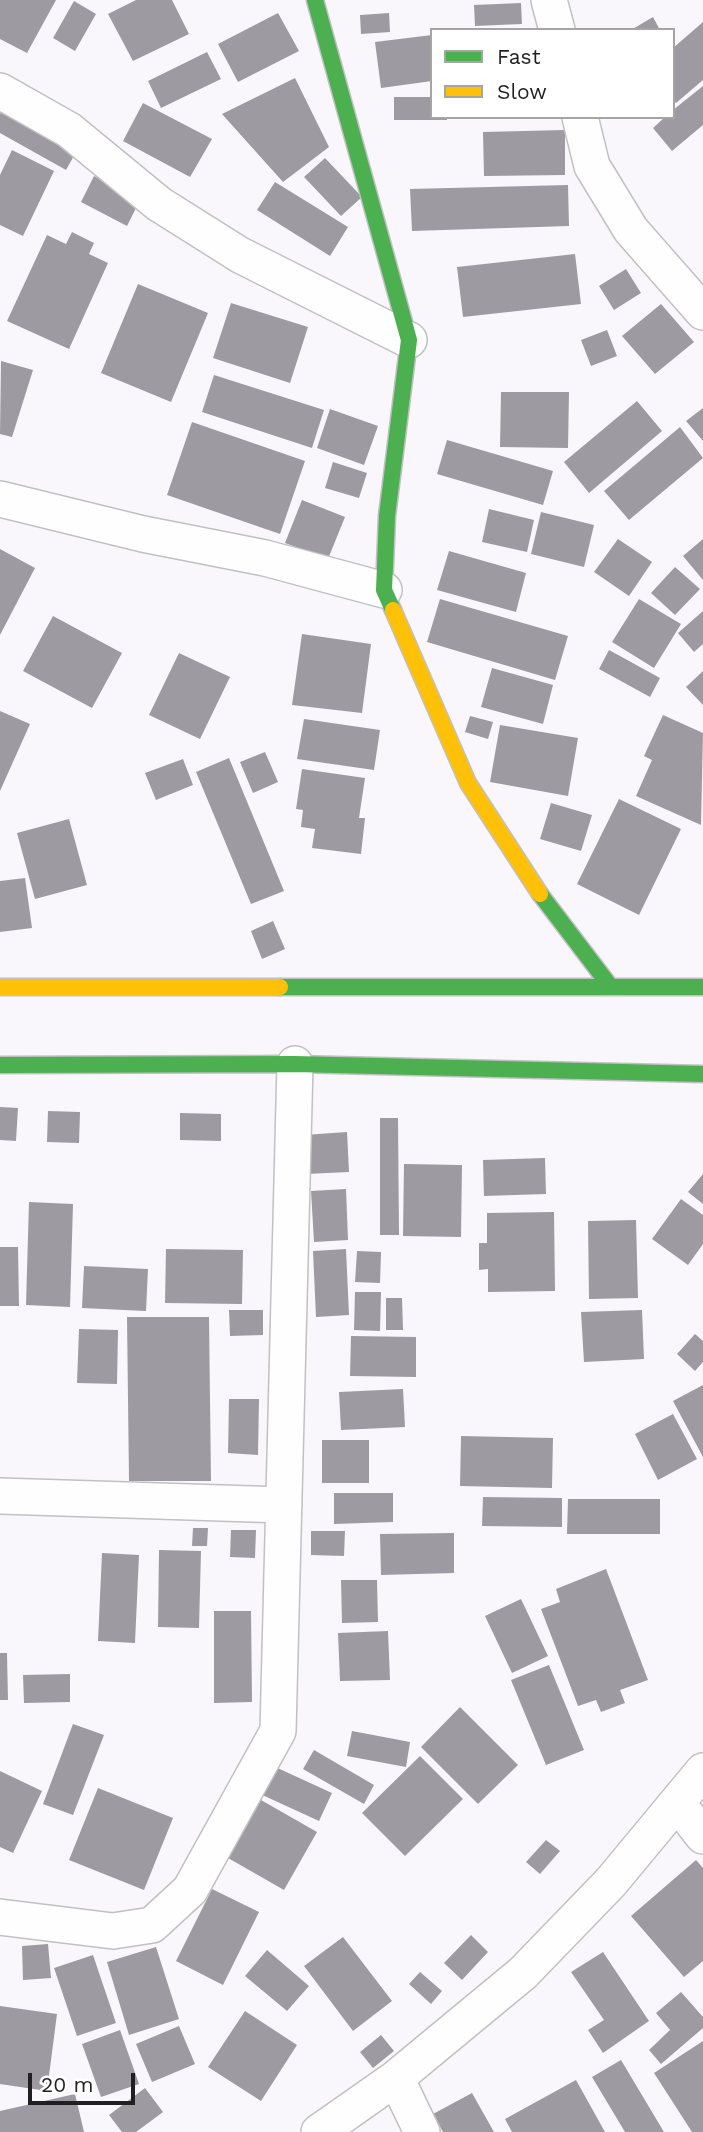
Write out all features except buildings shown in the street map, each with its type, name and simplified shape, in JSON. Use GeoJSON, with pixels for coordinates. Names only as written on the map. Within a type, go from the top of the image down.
{"type":"FeatureCollection","features":[{"type":"Feature","properties":{"kind":"street"},"geometry":{"type":"LineString","coordinates":[[315,0],[409,340],[387,516],[384,590],[468,783],[532,883],[610,986]]}},
{"type":"Feature","properties":{"kind":"street"},"geometry":{"type":"LineString","coordinates":[[550,0],[557,28]]}},
{"type":"Feature","properties":{"kind":"street"},"geometry":{"type":"LineString","coordinates":[[0,91],[69,131],[159,204],[240,255],[409,340]]}},
{"type":"Feature","properties":{"kind":"street"},"geometry":{"type":"LineString","coordinates":[[581,119],[593,166],[631,230],[703,312]]}},
{"type":"Feature","properties":{"kind":"street"},"geometry":{"type":"LineString","coordinates":[[0,499],[143,534],[265,558],[384,590]]}},
{"type":"Feature","properties":{"kind":"street"},"geometry":{"type":"LineString","coordinates":[[0,987],[703,986]]}},
{"type":"Feature","properties":{"kind":"street"},"geometry":{"type":"LineString","coordinates":[[0,1065],[295,1064],[703,1074]]}},
{"type":"Feature","properties":{"kind":"street"},"geometry":{"type":"LineString","coordinates":[[0,1917],[113,1931],[152,1925],[190,1890],[278,1731],[295,1064]]}},
{"type":"Feature","properties":{"kind":"street"},"geometry":{"type":"LineString","coordinates":[[0,1496],[284,1505]]}},
{"type":"Feature","properties":{"kind":"street"},"geometry":{"type":"LineString","coordinates":[[319,2132],[396,2078],[523,1973],[611,1882],[703,1771]]}},
{"type":"Feature","properties":{"kind":"street"},"geometry":{"type":"LineString","coordinates":[[677,1803],[703,1836]]}},
{"type":"Feature","properties":{"kind":"street"},"geometry":{"type":"LineString","coordinates":[[396,2078],[422,2132]]}},
{"type":"Feature","properties":{"kind":"traffic: fast"},"geometry":{"type":"LineString","coordinates":[[315,0],[409,340],[387,516],[384,590],[393,610]]}},
{"type":"Feature","properties":{"kind":"traffic: fast"},"geometry":{"type":"LineString","coordinates":[[540,894],[610,986]]}},
{"type":"Feature","properties":{"kind":"traffic: fast"},"geometry":{"type":"LineString","coordinates":[[280,987],[703,987]]}},
{"type":"Feature","properties":{"kind":"traffic: fast"},"geometry":{"type":"LineString","coordinates":[[0,1065],[295,1064],[703,1074]]}},
{"type":"Feature","properties":{"kind":"traffic: slow"},"geometry":{"type":"LineString","coordinates":[[393,610],[468,783],[540,894]]}},
{"type":"Feature","properties":{"kind":"traffic: slow"},"geometry":{"type":"LineString","coordinates":[[0,987],[280,987]]}}]}
